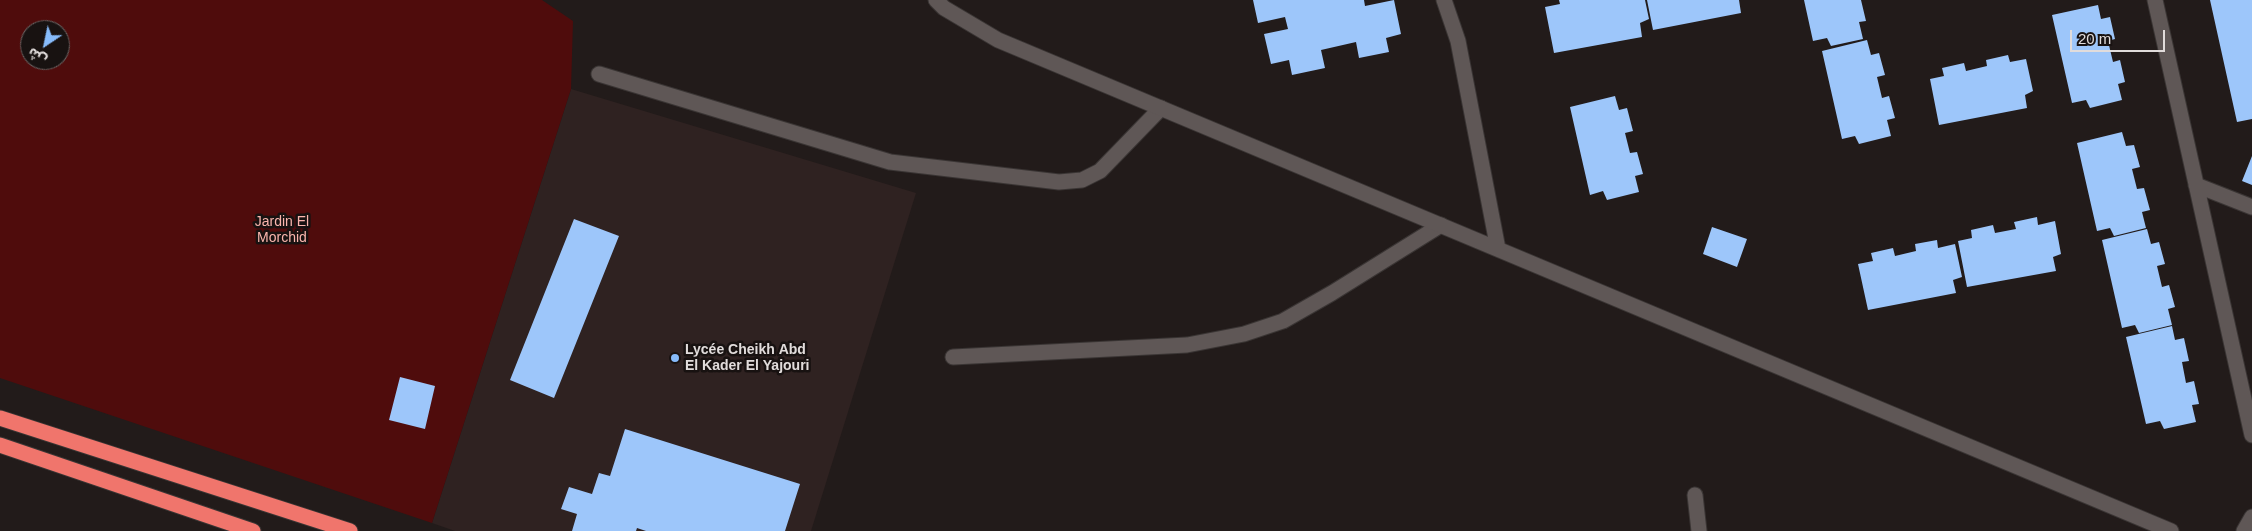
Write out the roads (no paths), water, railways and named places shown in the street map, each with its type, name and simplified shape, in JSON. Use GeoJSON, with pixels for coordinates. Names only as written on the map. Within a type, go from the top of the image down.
{"type":"FeatureCollection","features":[{"type":"Feature","properties":{"kind":"highway"},"geometry":{"type":"LineString","coordinates":[[0,418],[350,531]]}},
{"type":"Feature","properties":{"kind":"highway"},"geometry":{"type":"LineString","coordinates":[[0,445],[253,531]]}},
{"type":"Feature","properties":{"kind":"street"},"geometry":{"type":"LineString","coordinates":[[936,0],[944,8],[998,40],[2171,531]]}},
{"type":"Feature","properties":{"kind":"street"},"geometry":{"type":"LineString","coordinates":[[1444,0],[1458,41],[1498,249]]}},
{"type":"Feature","properties":{"kind":"street"},"geometry":{"type":"LineString","coordinates":[[2155,0],[2252,435]]}},
{"type":"Feature","properties":{"kind":"street"},"geometry":{"type":"LineString","coordinates":[[600,74],[890,162],[1059,182],[1082,180],[1100,171],[1161,108]]}},
{"type":"Feature","properties":{"kind":"street"},"geometry":{"type":"LineString","coordinates":[[2196,185],[2252,207]]}},
{"type":"Feature","properties":{"kind":"street"},"geometry":{"type":"LineString","coordinates":[[954,357],[1187,344],[1244,334],[1283,321],[1332,293],[1440,225]]}},
{"type":"Feature","properties":{"kind":"street"},"geometry":{"type":"LineString","coordinates":[[1696,494],[1698,531]]}},
{"type":"Feature","properties":{"kind":"street"},"geometry":{"type":"LineString","coordinates":[[2244,531],[2252,517]]}},
{"type":"Feature","properties":{"kind":"place","name":"Lycée Cheikh Abd El Kader El Yajouri"},"geometry":{"type":"Point","coordinates":[675,358]}},
{"type":"Feature","properties":{"kind":"park label","name":"Jardin El Morchid"},"geometry":{"type":"Point","coordinates":[282,230]}}]}
